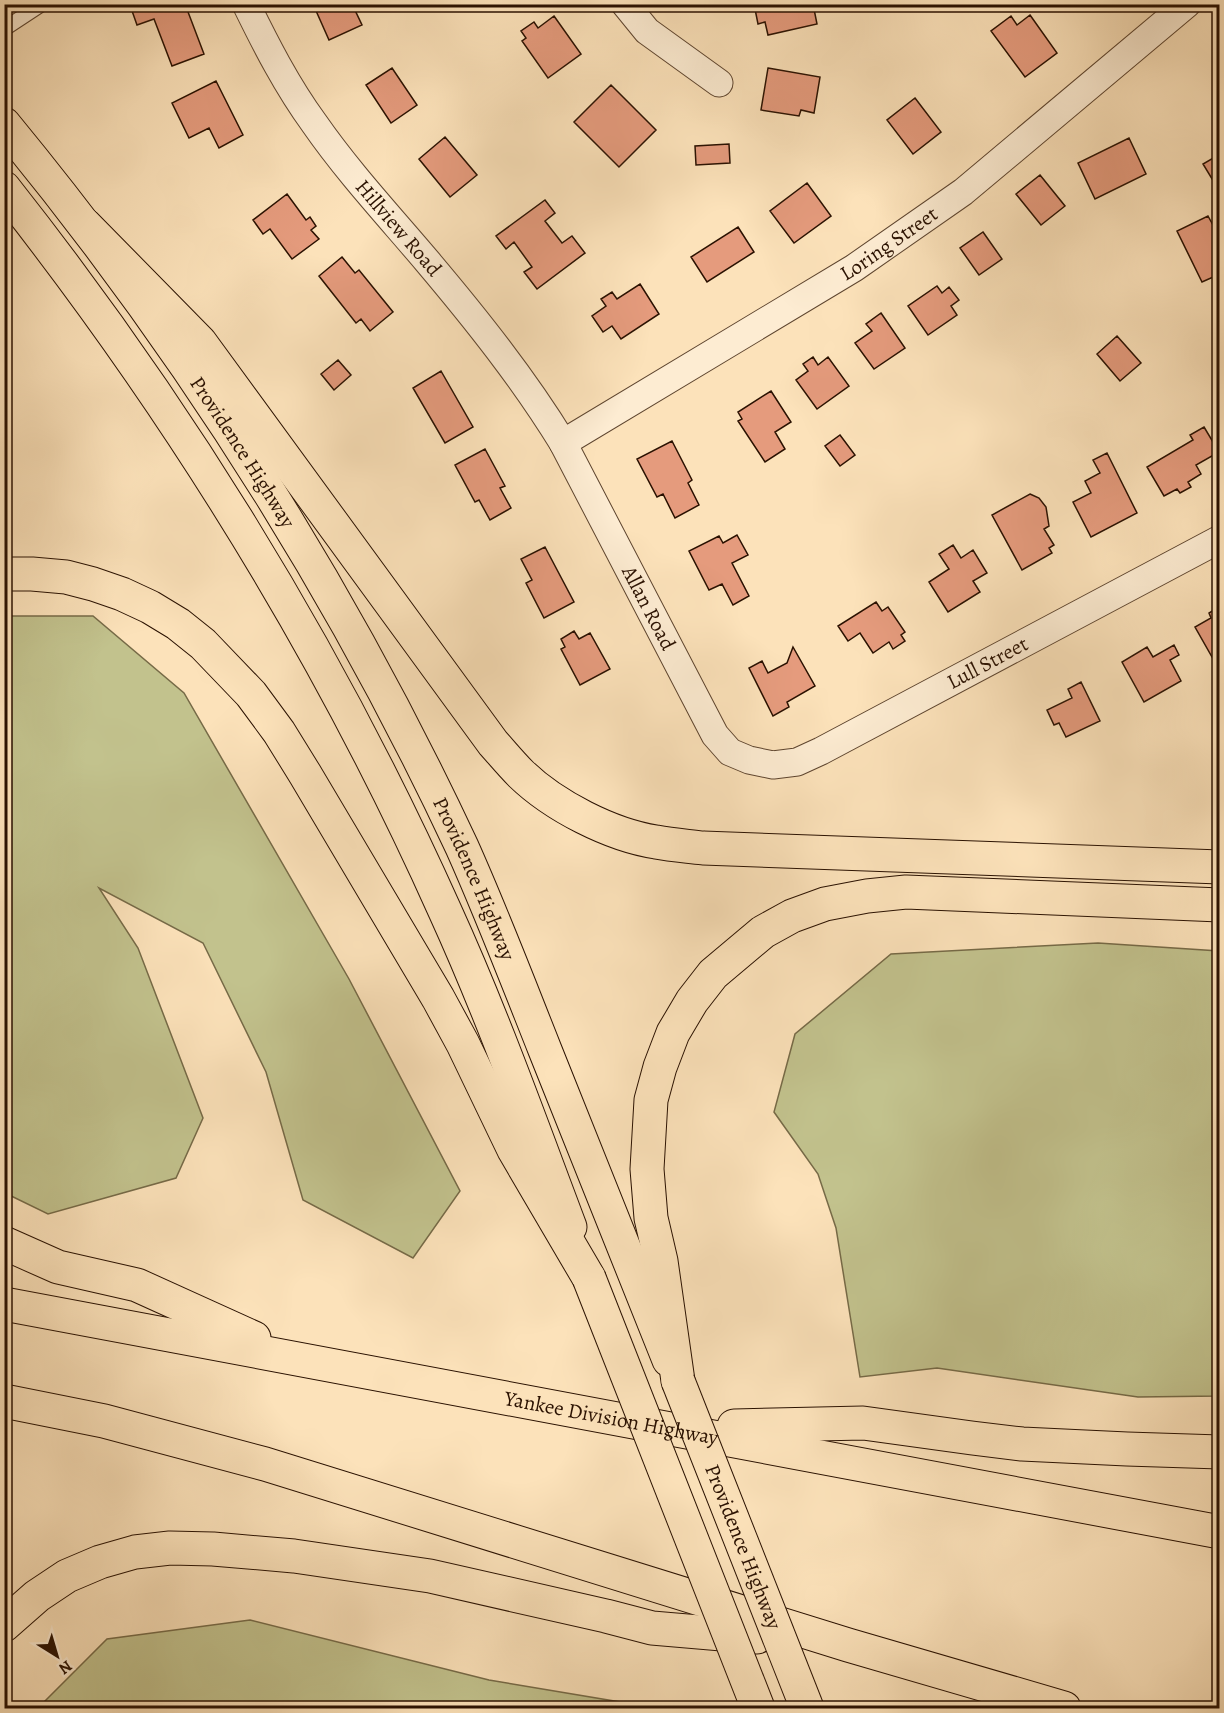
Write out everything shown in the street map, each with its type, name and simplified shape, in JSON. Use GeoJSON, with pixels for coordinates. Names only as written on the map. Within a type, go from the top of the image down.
{"type":"FeatureCollection","features":[{"type":"Feature","properties":{"kind":"main road","name":"Providence Highway"},"geometry":{"type":"LineString","coordinates":[[4,124],[85,225],[154,319],[248,459],[335,603],[411,744],[483,894],[661,1319],[678,1381],[807,1708]]}},
{"type":"Feature","properties":{"kind":"main road","name":"Providence Highway"},"geometry":{"type":"LineString","coordinates":[[4,188],[92,303],[183,433],[271,574],[377,766],[466,958],[758,1708]]}},
{"type":"Feature","properties":{"kind":"main road"},"geometry":{"type":"LineString","coordinates":[[85,225],[200,342],[493,742],[521,774],[575,813],[614,831],[655,842],[703,848],[1220,867]]}},
{"type":"Feature","properties":{"kind":"main road"},"geometry":{"type":"LineString","coordinates":[[4,574],[66,577],[122,594],[150,607],[178,624],[203,644],[251,694],[279,732],[305,774],[438,998],[514,1150],[589,1278]]}},
{"type":"Feature","properties":{"kind":"main road"},"geometry":{"type":"LineString","coordinates":[[661,1319],[661,1261],[653,1234],[647,1168],[651,1100],[673,1033],[692,1001],[713,974],[763,932],[792,916],[825,904],[906,892],[1220,905]]}},
{"type":"Feature","properties":{"kind":"main road"},"geometry":{"type":"LineString","coordinates":[[4,1243],[58,1268],[137,1285],[303,1360]]}},
{"type":"Feature","properties":{"kind":"main road","name":"Yankee Division Highway"},"geometry":{"type":"LineString","coordinates":[[4,1304],[1220,1532]]}},
{"type":"Feature","properties":{"kind":"main road"},"geometry":{"type":"LineString","coordinates":[[4,1401],[104,1421],[265,1464],[848,1645],[1064,1708]]}},
{"type":"Feature","properties":{"kind":"main road"},"geometry":{"type":"LineString","coordinates":[[667,1428],[863,1423],[1022,1444],[1220,1452]]}},
{"type":"Feature","properties":{"kind":"main road"},"geometry":{"type":"LineString","coordinates":[[4,1625],[37,1596],[67,1576],[100,1562],[135,1552],[170,1548],[213,1549],[294,1556],[430,1576],[652,1628],[848,1645]]}},
{"type":"Feature","properties":{"kind":"street","name":"Hillview Road"},"geometry":{"type":"LineString","coordinates":[[246,4],[271,54],[313,122],[355,177],[511,364],[563,443]]}},
{"type":"Feature","properties":{"kind":"street"},"geometry":{"type":"LineString","coordinates":[[625,4],[647,32],[719,83]]}},
{"type":"Feature","properties":{"kind":"street","name":"Loring Street"},"geometry":{"type":"LineString","coordinates":[[563,443],[854,268],[945,205],[1187,4]]}},
{"type":"Feature","properties":{"kind":"street","name":"Allan Road"},"geometry":{"type":"LineString","coordinates":[[563,443],[716,735],[730,752],[749,760]]}},
{"type":"Feature","properties":{"kind":"street","name":"Lull Street"},"geometry":{"type":"LineString","coordinates":[[749,760],[773,765],[797,762],[821,751],[1220,539]]}},
{"type":"Feature","properties":{"kind":"lane"},"geometry":{"type":"LineString","coordinates":[[4,29],[42,4]]}},
{"type":"Feature","properties":{"kind":"green space"},"geometry":{"type":"Polygon","coordinates":[[[4,616],[93,616],[184,693],[349,979],[460,1191],[413,1258],[303,1200],[266,1072],[203,943],[99,888],[138,948],[203,1118],[176,1178],[48,1214],[5,1193],[4,616]]]}},
{"type":"Feature","properties":{"kind":"green space"},"geometry":{"type":"Polygon","coordinates":[[[1098,943],[1219,951],[1219,1396],[1138,1397],[937,1368],[860,1377],[836,1228],[818,1174],[774,1112],[795,1034],[891,954],[1098,943]]]}},
{"type":"Feature","properties":{"kind":"green space"},"geometry":{"type":"Polygon","coordinates":[[[250,1620],[489,1680],[638,1705],[639,1708],[38,1708],[107,1639],[250,1620]]]}},
{"type":"Feature","properties":{"kind":"building"},"geometry":{"type":"Polygon","coordinates":[[[141,4],[185,4],[204,54],[172,66],[154,19],[137,25],[131,8],[141,4]]]}},
{"type":"Feature","properties":{"kind":"building"},"geometry":{"type":"Polygon","coordinates":[[[313,4],[352,4],[362,25],[329,40],[313,4]]]}},
{"type":"Feature","properties":{"kind":"building"},"geometry":{"type":"Polygon","coordinates":[[[760,4],[813,4],[817,24],[768,35],[765,22],[758,24],[755,9],[761,8],[760,4]]]}},
{"type":"Feature","properties":{"kind":"building"},"geometry":{"type":"Polygon","coordinates":[[[1030,15],[1057,53],[1025,77],[991,31],[1011,16],[1017,25],[1030,15]]]}},
{"type":"Feature","properties":{"kind":"building"},"geometry":{"type":"Polygon","coordinates":[[[554,16],[581,54],[548,78],[522,41],[526,38],[521,31],[534,22],[538,28],[554,16]]]}},
{"type":"Feature","properties":{"kind":"building"},"geometry":{"type":"Polygon","coordinates":[[[392,68],[417,105],[391,123],[366,85],[392,68]]]}},
{"type":"Feature","properties":{"kind":"building"},"geometry":{"type":"Polygon","coordinates":[[[768,68],[820,77],[814,113],[801,110],[799,116],[761,110],[768,68]]]}},
{"type":"Feature","properties":{"kind":"building"},"geometry":{"type":"Polygon","coordinates":[[[216,81],[243,135],[219,148],[209,128],[189,138],[172,103],[216,81]]]}},
{"type":"Feature","properties":{"kind":"building"},"geometry":{"type":"Polygon","coordinates":[[[611,85],[656,130],[619,167],[574,122],[611,85]]]}},
{"type":"Feature","properties":{"kind":"building"},"geometry":{"type":"Polygon","coordinates":[[[915,98],[941,132],[913,154],[887,120],[915,98]]]}},
{"type":"Feature","properties":{"kind":"building"},"geometry":{"type":"Polygon","coordinates":[[[445,137],[477,175],[450,197],[419,159],[445,137]]]}},
{"type":"Feature","properties":{"kind":"building"},"geometry":{"type":"Polygon","coordinates":[[[1129,138],[1146,174],[1095,199],[1078,163],[1129,138]]]}},
{"type":"Feature","properties":{"kind":"building"},"geometry":{"type":"Polygon","coordinates":[[[729,144],[730,163],[696,165],[695,146],[729,144]]]}},
{"type":"Feature","properties":{"kind":"building"},"geometry":{"type":"Polygon","coordinates":[[[1220,154],[1220,192],[1203,164],[1220,154]]]}},
{"type":"Feature","properties":{"kind":"building"},"geometry":{"type":"Polygon","coordinates":[[[1040,175],[1065,206],[1041,225],[1016,194],[1040,175]]]}},
{"type":"Feature","properties":{"kind":"building"},"geometry":{"type":"Polygon","coordinates":[[[807,183],[831,216],[794,243],[770,211],[807,183]]]}},
{"type":"Feature","properties":{"kind":"building"},"geometry":{"type":"Polygon","coordinates":[[[287,194],[306,220],[310,217],[316,226],[311,230],[319,239],[292,259],[270,229],[263,234],[253,220],[287,194]]]}},
{"type":"Feature","properties":{"kind":"building"},"geometry":{"type":"Polygon","coordinates":[[[545,200],[555,213],[545,221],[562,243],[572,236],[585,253],[537,289],[524,272],[532,267],[514,242],[506,249],[496,236],[545,200]]]}},
{"type":"Feature","properties":{"kind":"building"},"geometry":{"type":"Polygon","coordinates":[[[1208,216],[1220,238],[1220,274],[1202,282],[1177,231],[1208,216]]]}},
{"type":"Feature","properties":{"kind":"building"},"geometry":{"type":"Polygon","coordinates":[[[738,227],[754,252],[707,282],[691,257],[738,227]]]}},
{"type":"Feature","properties":{"kind":"building"},"geometry":{"type":"Polygon","coordinates":[[[983,232],[1002,259],[979,275],[960,248],[983,232]]]}},
{"type":"Feature","properties":{"kind":"building"},"geometry":{"type":"Polygon","coordinates":[[[342,257],[355,273],[359,270],[393,312],[370,331],[361,319],[356,323],[319,276],[342,257]]]}},
{"type":"Feature","properties":{"kind":"building"},"geometry":{"type":"Polygon","coordinates":[[[640,284],[659,314],[621,339],[612,326],[603,332],[592,316],[606,306],[601,299],[612,292],[617,299],[640,284]]]}},
{"type":"Feature","properties":{"kind":"building"},"geometry":{"type":"Polygon","coordinates":[[[937,286],[942,293],[949,287],[959,300],[951,306],[957,315],[928,335],[908,306],[937,286]]]}},
{"type":"Feature","properties":{"kind":"building"},"geometry":{"type":"Polygon","coordinates":[[[881,313],[905,348],[874,369],[855,343],[872,331],[866,324],[881,313]]]}},
{"type":"Feature","properties":{"kind":"building"},"geometry":{"type":"Polygon","coordinates":[[[1117,336],[1141,363],[1120,381],[1097,354],[1117,336]]]}},
{"type":"Feature","properties":{"kind":"building"},"geometry":{"type":"Polygon","coordinates":[[[813,357],[818,365],[828,357],[849,386],[817,409],[796,380],[808,371],[803,364],[813,357]]]}},
{"type":"Feature","properties":{"kind":"building"},"geometry":{"type":"Polygon","coordinates":[[[338,360],[351,375],[334,390],[321,374],[338,360]]]}},
{"type":"Feature","properties":{"kind":"building"},"geometry":{"type":"Polygon","coordinates":[[[441,371],[473,427],[445,443],[413,388],[441,371]]]}},
{"type":"Feature","properties":{"kind":"building"},"geometry":{"type":"Polygon","coordinates":[[[771,391],[791,422],[775,432],[785,449],[765,462],[738,421],[742,419],[738,412],[771,391]]]}},
{"type":"Feature","properties":{"kind":"building"},"geometry":{"type":"Polygon","coordinates":[[[1204,427],[1219,452],[1196,465],[1201,474],[1188,482],[1191,487],[1180,493],[1177,489],[1164,496],[1147,467],[1193,440],[1190,435],[1204,427]]]}},
{"type":"Feature","properties":{"kind":"building"},"geometry":{"type":"Polygon","coordinates":[[[840,435],[855,455],[840,466],[825,446],[840,435]]]}},
{"type":"Feature","properties":{"kind":"building"},"geometry":{"type":"Polygon","coordinates":[[[672,441],[692,480],[688,483],[699,505],[675,518],[663,494],[657,497],[637,459],[672,441]]]}},
{"type":"Feature","properties":{"kind":"building"},"geometry":{"type":"Polygon","coordinates":[[[485,449],[505,486],[500,488],[511,508],[490,520],[479,500],[475,502],[455,465],[485,449]]]}},
{"type":"Feature","properties":{"kind":"building"},"geometry":{"type":"Polygon","coordinates":[[[1107,453],[1137,513],[1091,537],[1073,502],[1091,493],[1085,481],[1100,473],[1093,460],[1107,453]]]}},
{"type":"Feature","properties":{"kind":"building"},"geometry":{"type":"Polygon","coordinates":[[[1030,494],[1039,498],[1046,507],[1049,526],[1044,529],[1054,545],[1049,548],[1052,553],[1022,570],[992,515],[1030,494]]]}},
{"type":"Feature","properties":{"kind":"building"},"geometry":{"type":"Polygon","coordinates":[[[737,535],[748,555],[732,563],[749,596],[733,605],[722,584],[709,590],[689,551],[719,536],[723,543],[737,535]]]}},
{"type":"Feature","properties":{"kind":"building"},"geometry":{"type":"Polygon","coordinates":[[[953,545],[961,558],[973,550],[987,573],[973,581],[980,592],[948,612],[929,582],[949,569],[939,554],[953,545]]]}},
{"type":"Feature","properties":{"kind":"building"},"geometry":{"type":"Polygon","coordinates":[[[545,547],[574,602],[544,618],[526,583],[532,580],[521,559],[545,547]]]}},
{"type":"Feature","properties":{"kind":"building"},"geometry":{"type":"Polygon","coordinates":[[[876,602],[882,611],[888,607],[905,632],[901,635],[905,641],[893,649],[889,642],[873,653],[860,633],[848,641],[838,626],[876,602]]]}},
{"type":"Feature","properties":{"kind":"building"},"geometry":{"type":"Polygon","coordinates":[[[1217,608],[1220,612],[1220,662],[1216,664],[1195,627],[1211,618],[1209,613],[1217,608]]]}},
{"type":"Feature","properties":{"kind":"building"},"geometry":{"type":"Polygon","coordinates":[[[574,631],[579,639],[590,633],[610,669],[580,685],[561,649],[565,647],[561,639],[574,631]]]}},
{"type":"Feature","properties":{"kind":"building"},"geometry":{"type":"Polygon","coordinates":[[[1174,645],[1179,655],[1170,660],[1181,681],[1144,702],[1122,662],[1147,647],[1153,657],[1174,645]]]}},
{"type":"Feature","properties":{"kind":"building"},"geometry":{"type":"Polygon","coordinates":[[[793,647],[815,686],[787,702],[789,707],[773,716],[749,668],[762,661],[768,673],[787,663],[793,647]]]}},
{"type":"Feature","properties":{"kind":"building"},"geometry":{"type":"Polygon","coordinates":[[[1081,682],[1100,721],[1066,737],[1059,723],[1054,725],[1047,710],[1072,698],[1068,689],[1081,682]]]}}]}
